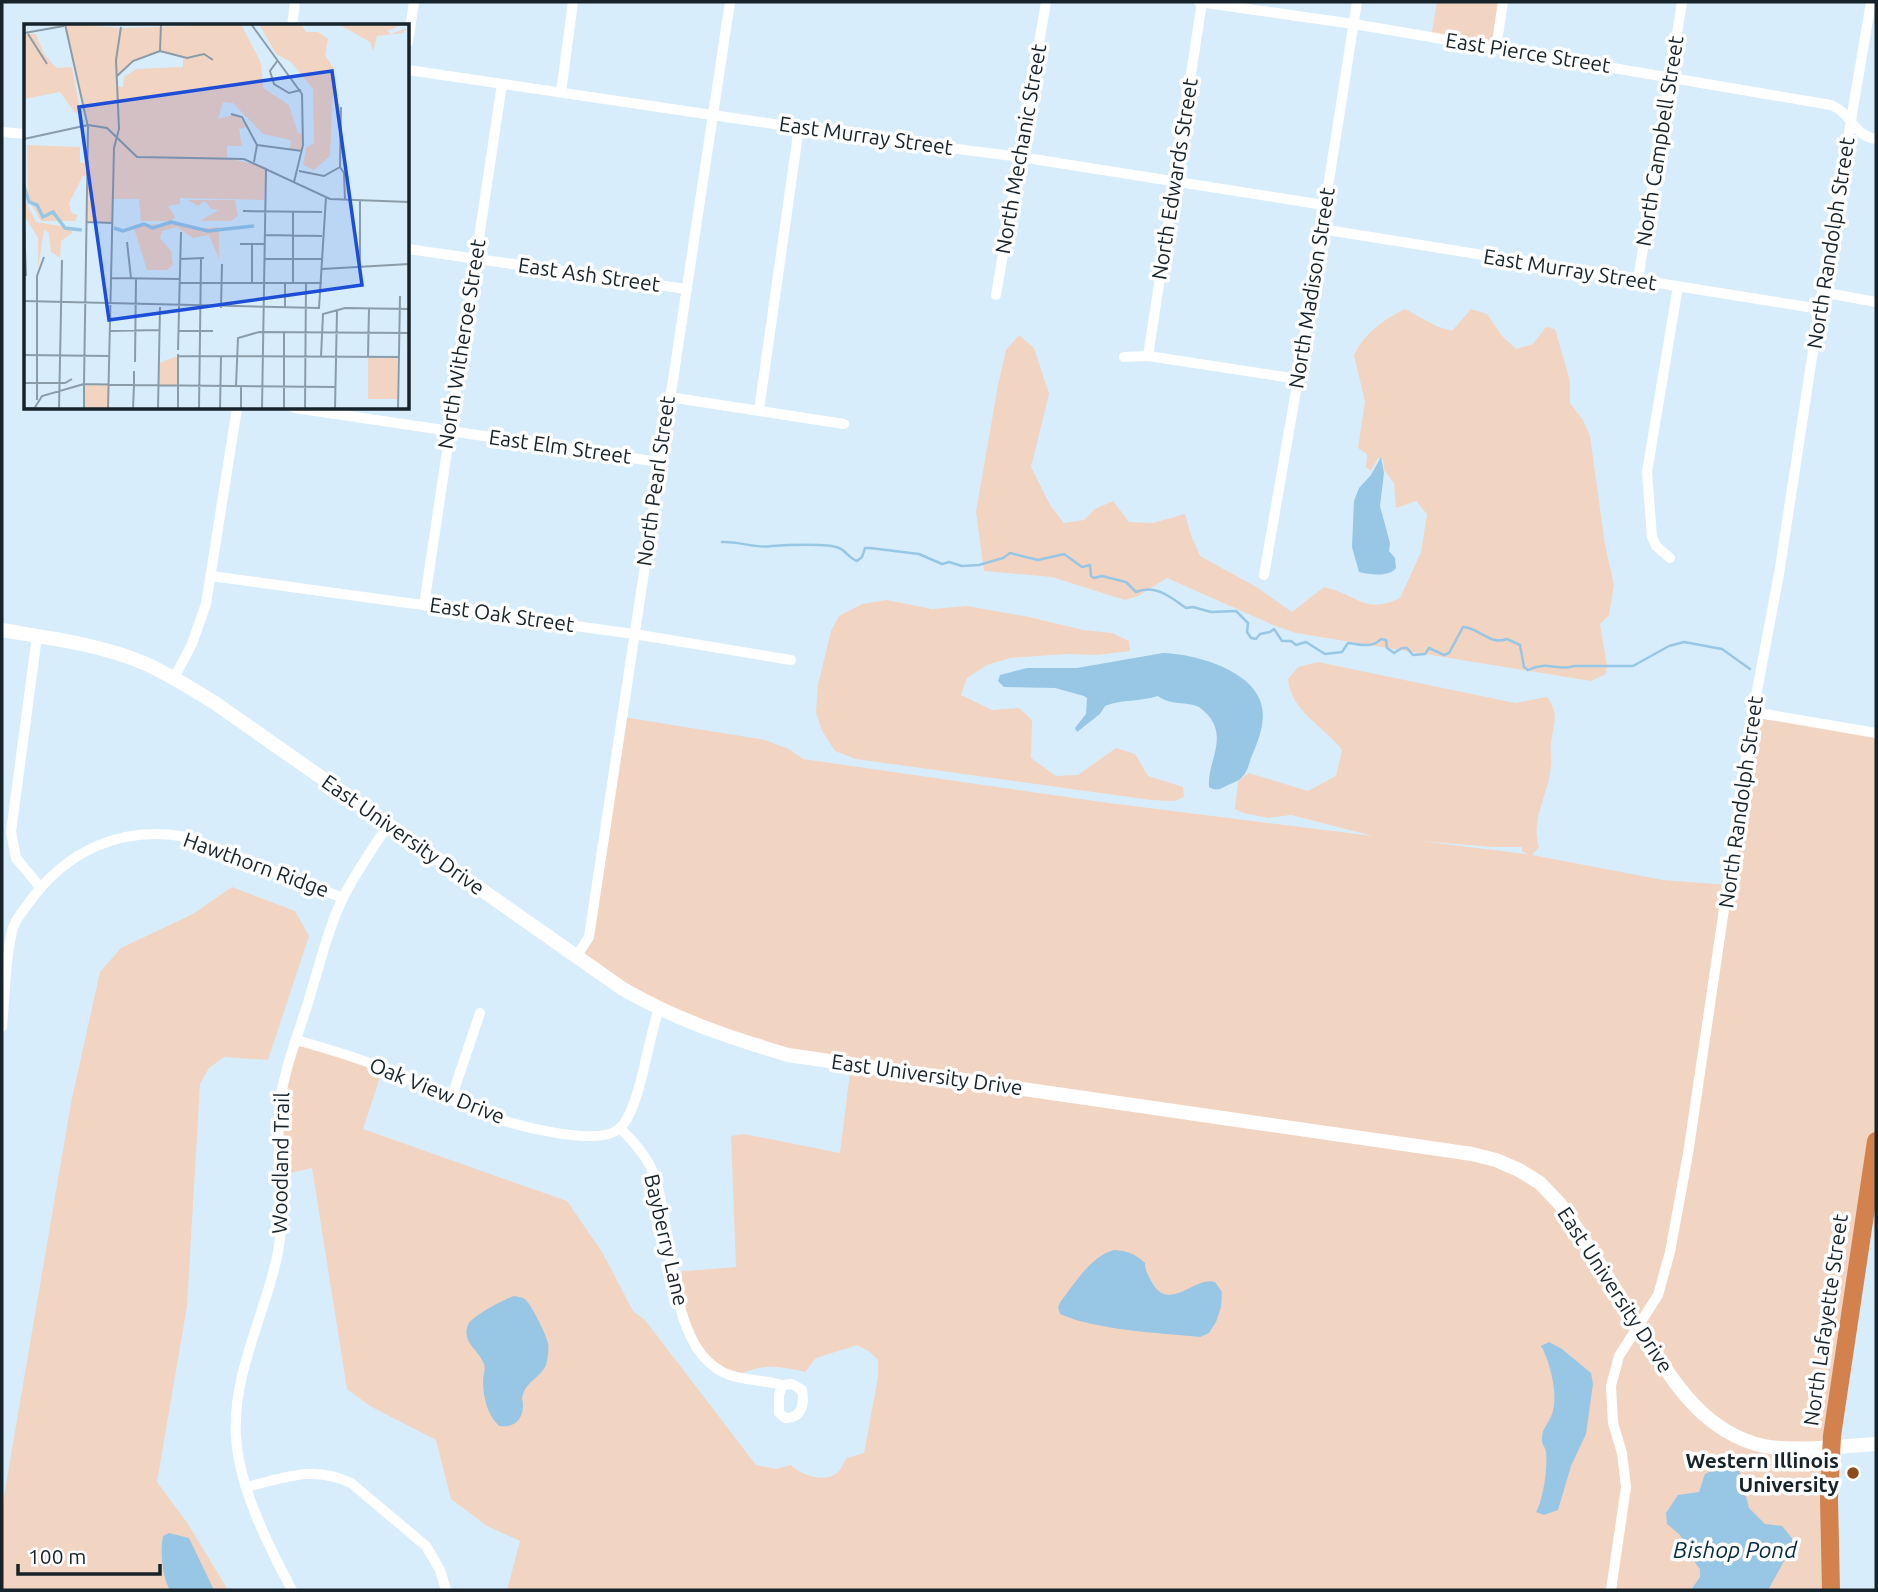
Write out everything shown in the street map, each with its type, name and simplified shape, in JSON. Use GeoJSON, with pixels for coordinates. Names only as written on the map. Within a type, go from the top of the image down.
{"type":"FeatureCollection","features":[{"type":"Feature","properties":{"kind":"highway","name":"North Lafayette Street"},"geometry":{"type":"LineString","coordinates":[[1830,1590],[1831,1447],[1876,1141]]}},
{"type":"Feature","properties":{"kind":"main road","name":"East University Drive"},"geometry":{"type":"LineString","coordinates":[[2,630],[116,653],[174,678],[623,989],[659,1009],[714,1033],[788,1055],[1310,1129],[1496,1160],[1530,1176],[1549,1191],[1682,1393],[1718,1425],[1739,1437],[1765,1446],[1783,1448],[1876,1444]]}},
{"type":"Feature","properties":{"kind":"street"},"geometry":{"type":"LineString","coordinates":[[292,24],[295,2]]}},
{"type":"Feature","properties":{"kind":"street"},"geometry":{"type":"LineString","coordinates":[[410,29],[414,2]]}},
{"type":"Feature","properties":{"kind":"street"},"geometry":{"type":"LineString","coordinates":[[561,92],[573,2]]}},
{"type":"Feature","properties":{"kind":"street","name":"North Pearl Street"},"geometry":{"type":"LineString","coordinates":[[576,957],[589,937],[730,2]]}},
{"type":"Feature","properties":{"kind":"street","name":"North Mechanic Street"},"geometry":{"type":"LineString","coordinates":[[996,295],[1046,2]]}},
{"type":"Feature","properties":{"kind":"street","name":"East Pierce Street"},"geometry":{"type":"LineString","coordinates":[[1201,2],[1354,24],[1830,104],[1844,112],[1860,132],[1876,139]]}},
{"type":"Feature","properties":{"kind":"street","name":"North Edwards Street"},"geometry":{"type":"LineString","coordinates":[[1148,355],[1201,2]]}},
{"type":"Feature","properties":{"kind":"street","name":"North Madison Street"},"geometry":{"type":"LineString","coordinates":[[1264,575],[1298,379],[1357,2]]}},
{"type":"Feature","properties":{"kind":"street"},"geometry":{"type":"LineString","coordinates":[[1496,48],[1503,2]]}},
{"type":"Feature","properties":{"kind":"street","name":"North Campbell Street"},"geometry":{"type":"LineString","coordinates":[[1638,280],[1682,2]]}},
{"type":"Feature","properties":{"kind":"street","name":"North Randolph Street"},"geometry":{"type":"LineString","coordinates":[[1611,1590],[1626,1487],[1622,1453],[1613,1423],[1611,1387],[1619,1356],[1658,1296],[1670,1252],[1688,1154],[1754,712],[1871,2]]}},
{"type":"Feature","properties":{"kind":"street","name":"East Murray Street"},"geometry":{"type":"LineString","coordinates":[[410,70],[1020,157],[1324,205]]}},
{"type":"Feature","properties":{"kind":"street","name":"North Witheroe Street"},"geometry":{"type":"LineString","coordinates":[[424,605],[502,84]]}},
{"type":"Feature","properties":{"kind":"street"},"geometry":{"type":"LineString","coordinates":[[759,410],[799,127]]}},
{"type":"Feature","properties":{"kind":"street"},"geometry":{"type":"LineString","coordinates":[[2,132],[24,134]]}},
{"type":"Feature","properties":{"kind":"street","name":"East Murray Street"},"geometry":{"type":"LineString","coordinates":[[1321,229],[1820,309]]}},
{"type":"Feature","properties":{"kind":"street","name":"East Ash Street"},"geometry":{"type":"LineString","coordinates":[[410,249],[686,289]]}},
{"type":"Feature","properties":{"kind":"street"},"geometry":{"type":"LineString","coordinates":[[1670,558],[1652,537],[1647,472],[1678,286]]}},
{"type":"Feature","properties":{"kind":"street"},"geometry":{"type":"LineString","coordinates":[[1822,292],[1876,302]]}},
{"type":"Feature","properties":{"kind":"street"},"geometry":{"type":"LineString","coordinates":[[1124,357],[1148,355],[1298,379]]}},
{"type":"Feature","properties":{"kind":"street"},"geometry":{"type":"LineString","coordinates":[[669,397],[844,424]]}},
{"type":"Feature","properties":{"kind":"street"},"geometry":{"type":"LineString","coordinates":[[174,678],[198,631],[211,576],[237,410]]}},
{"type":"Feature","properties":{"kind":"street","name":"East Elm Street"},"geometry":{"type":"LineString","coordinates":[[309,410],[659,461]]}},
{"type":"Feature","properties":{"kind":"street","name":"East Oak Street"},"geometry":{"type":"LineString","coordinates":[[211,576],[634,634],[791,660]]}},
{"type":"Feature","properties":{"kind":"street"},"geometry":{"type":"LineString","coordinates":[[37,636],[11,832],[16,858],[40,887]]}},
{"type":"Feature","properties":{"kind":"street"},"geometry":{"type":"LineString","coordinates":[[1754,712],[1876,733]]}},
{"type":"Feature","properties":{"kind":"street","name":"Woodland Trail"},"geometry":{"type":"LineString","coordinates":[[292,1590],[246,1487],[236,1439],[237,1392],[268,1293],[280,1240],[282,1208],[279,1113],[286,1068],[343,898],[388,825]]}},
{"type":"Feature","properties":{"kind":"street","name":"Hawthorn Ridge"},"geometry":{"type":"LineString","coordinates":[[2,1027],[14,924],[40,887],[58,869],[91,848],[126,837],[163,834],[200,841],[343,898]]}},
{"type":"Feature","properties":{"kind":"street"},"geometry":{"type":"LineString","coordinates":[[620,1128],[631,1113],[652,1026],[659,1009]]}},
{"type":"Feature","properties":{"kind":"street"},"geometry":{"type":"LineString","coordinates":[[451,1099],[480,1013]]}},
{"type":"Feature","properties":{"kind":"street","name":"Oak View Drive"},"geometry":{"type":"LineString","coordinates":[[296,1040],[383,1068],[500,1119],[586,1137],[603,1136],[620,1128]]}},
{"type":"Feature","properties":{"kind":"street","name":"Bayberry Lane"},"geometry":{"type":"LineString","coordinates":[[620,1128],[630,1137],[653,1171],[683,1317],[699,1351],[708,1362],[725,1373],[782,1385]]}},
{"type":"Feature","properties":{"kind":"street"},"geometry":{"type":"LineString","coordinates":[[246,1487],[313,1472],[337,1476],[351,1482],[426,1546],[440,1570],[446,1590]]}},
{"type":"Feature","properties":{"kind":"shaded area"},"geometry":{"type":"Polygon","coordinates":[[[1437,2],[1503,2],[1496,48],[1431,37],[1437,2]]]}},
{"type":"Feature","properties":{"kind":"shaded area"},"geometry":{"type":"Polygon","coordinates":[[[1405,309],[1436,326],[1452,331],[1471,309],[1487,314],[1502,336],[1516,349],[1533,344],[1546,327],[1555,329],[1570,381],[1570,403],[1583,420],[1590,436],[1605,545],[1614,585],[1609,615],[1600,624],[1606,674],[1591,681],[1296,633],[1167,578],[1138,596],[1125,600],[1052,577],[984,571],[976,512],[1006,350],[1019,335],[1034,348],[1049,394],[1031,467],[1050,505],[1064,523],[1084,520],[1095,509],[1113,501],[1129,522],[1153,523],[1185,514],[1200,556],[1258,588],[1292,612],[1324,587],[1369,604],[1378,605],[1400,598],[1421,552],[1427,514],[1416,501],[1396,508],[1394,483],[1384,470],[1383,460],[1378,458],[1371,471],[1366,467],[1367,454],[1358,448],[1365,402],[1354,355],[1363,340],[1375,328],[1405,309]]]}},
{"type":"Feature","properties":{"kind":"shaded area"},"geometry":{"type":"Polygon","coordinates":[[[887,600],[932,609],[967,606],[1083,630],[1112,633],[1129,641],[1130,651],[1010,658],[987,665],[967,678],[961,695],[992,710],[1019,708],[1032,720],[1031,758],[1056,776],[1078,775],[1116,748],[1135,754],[1148,776],[1183,787],[1184,797],[1175,801],[1151,800],[856,759],[835,751],[822,731],[816,712],[818,685],[831,631],[839,616],[862,604],[887,600]]]}},
{"type":"Feature","properties":{"kind":"shaded area"},"geometry":{"type":"Polygon","coordinates":[[[1318,662],[1515,703],[1547,697],[1555,714],[1551,766],[1538,816],[1539,847],[1532,855],[1663,880],[1728,885],[1753,712],[1876,733],[1876,1170],[1842,1362],[1831,1590],[507,1590],[520,1541],[487,1526],[451,1499],[436,1440],[370,1406],[347,1389],[312,1168],[282,1175],[278,1128],[296,1040],[383,1068],[363,1129],[567,1201],[602,1252],[633,1311],[645,1320],[756,1465],[776,1469],[791,1465],[813,1477],[833,1476],[847,1458],[864,1453],[878,1377],[878,1360],[857,1345],[816,1358],[805,1372],[770,1367],[753,1369],[737,1376],[699,1351],[674,1272],[736,1267],[731,1136],[744,1134],[840,1153],[851,1064],[733,1039],[576,957],[586,944],[623,717],[765,740],[789,749],[803,759],[1109,803],[1373,836],[1291,815],[1268,818],[1235,809],[1238,781],[1249,773],[1308,791],[1336,776],[1342,750],[1309,718],[1290,691],[1288,679],[1298,667],[1318,662]],[[1420,841],[1527,854],[1522,851],[1522,847],[1420,841]]]}},
{"type":"Feature","properties":{"kind":"shaded area"},"geometry":{"type":"Polygon","coordinates":[[[232,887],[295,911],[309,936],[268,1060],[224,1057],[209,1068],[200,1084],[187,1306],[157,1482],[188,1524],[228,1590],[2,1590],[2,1508],[71,1103],[100,972],[121,948],[193,914],[232,887]]]}},
{"type":"Feature","properties":{"kind":"water"},"geometry":{"type":"Polygon","coordinates":[[[1381,457],[1384,473],[1380,506],[1390,543],[1389,551],[1395,558],[1396,568],[1389,573],[1374,574],[1359,572],[1352,547],[1354,501],[1359,488],[1371,475],[1381,457]]]}},
{"type":"Feature","properties":{"kind":"water"},"geometry":{"type":"Polygon","coordinates":[[[1163,653],[1188,656],[1216,664],[1241,677],[1258,696],[1263,711],[1262,727],[1247,771],[1237,781],[1218,789],[1209,787],[1216,750],[1216,732],[1207,714],[1199,707],[1168,701],[1158,696],[1118,702],[1105,706],[1100,714],[1077,732],[1075,728],[1086,714],[1087,698],[1084,696],[1055,688],[1004,687],[998,681],[1000,675],[1027,668],[1077,668],[1163,653]]]}},
{"type":"Feature","properties":{"kind":"water"},"geometry":{"type":"Polygon","coordinates":[[[1114,1250],[1131,1253],[1145,1263],[1153,1284],[1167,1295],[1199,1284],[1215,1282],[1222,1292],[1221,1307],[1209,1333],[1200,1337],[1128,1330],[1091,1324],[1060,1314],[1058,1307],[1061,1301],[1084,1271],[1098,1258],[1114,1250]]]}},
{"type":"Feature","properties":{"kind":"water"},"geometry":{"type":"Polygon","coordinates":[[[514,1296],[525,1299],[531,1307],[547,1339],[548,1354],[544,1369],[525,1390],[522,1398],[523,1411],[519,1419],[509,1426],[499,1426],[491,1416],[485,1399],[484,1364],[469,1341],[466,1331],[475,1318],[514,1296]]]}},
{"type":"Feature","properties":{"kind":"water"},"geometry":{"type":"Polygon","coordinates":[[[1549,1342],[1591,1373],[1593,1384],[1586,1434],[1571,1466],[1558,1510],[1544,1515],[1536,1512],[1543,1492],[1546,1467],[1542,1434],[1554,1407],[1552,1379],[1541,1346],[1549,1342]]]}},
{"type":"Feature","properties":{"kind":"water","name":"Bishop Pond"},"geometry":{"type":"Polygon","coordinates":[[[1715,1469],[1739,1469],[1749,1508],[1765,1524],[1782,1526],[1792,1538],[1792,1547],[1768,1590],[1691,1590],[1700,1577],[1700,1569],[1680,1535],[1667,1524],[1666,1513],[1678,1495],[1699,1492],[1705,1474],[1715,1469]]]}},
{"type":"Feature","properties":{"kind":"water"},"geometry":{"type":"Polygon","coordinates":[[[169,1533],[189,1538],[214,1590],[170,1590],[163,1571],[162,1556],[163,1536],[169,1533]]]}},
{"type":"Feature","properties":{"kind":"waterway"},"geometry":{"type":"LineString","coordinates":[[722,542],[760,546],[834,546],[857,561],[862,557],[865,548],[870,548],[919,554],[942,564],[949,562],[962,566],[979,565],[1003,558],[1010,553],[1038,560],[1064,554],[1082,567],[1090,565],[1091,576],[1094,578],[1102,576],[1126,582],[1136,592],[1156,591],[1186,608],[1211,612],[1236,611],[1248,623],[1247,632],[1251,638],[1256,639],[1260,634],[1274,629],[1282,641],[1291,641],[1296,645],[1306,642],[1325,654],[1342,652],[1348,643],[1370,645],[1381,639],[1386,640],[1387,648],[1394,653],[1407,648],[1413,655],[1425,654],[1429,648],[1444,655],[1449,653],[1463,627],[1475,630],[1490,639],[1507,639],[1520,645],[1524,667],[1528,670],[1541,666],[1633,666],[1669,646],[1684,642],[1722,649],[1750,669]]}},
{"type":"Feature","properties":{"kind":"place","name":"Western Illinois University"},"geometry":{"type":"Point","coordinates":[1853,1473]}}]}
